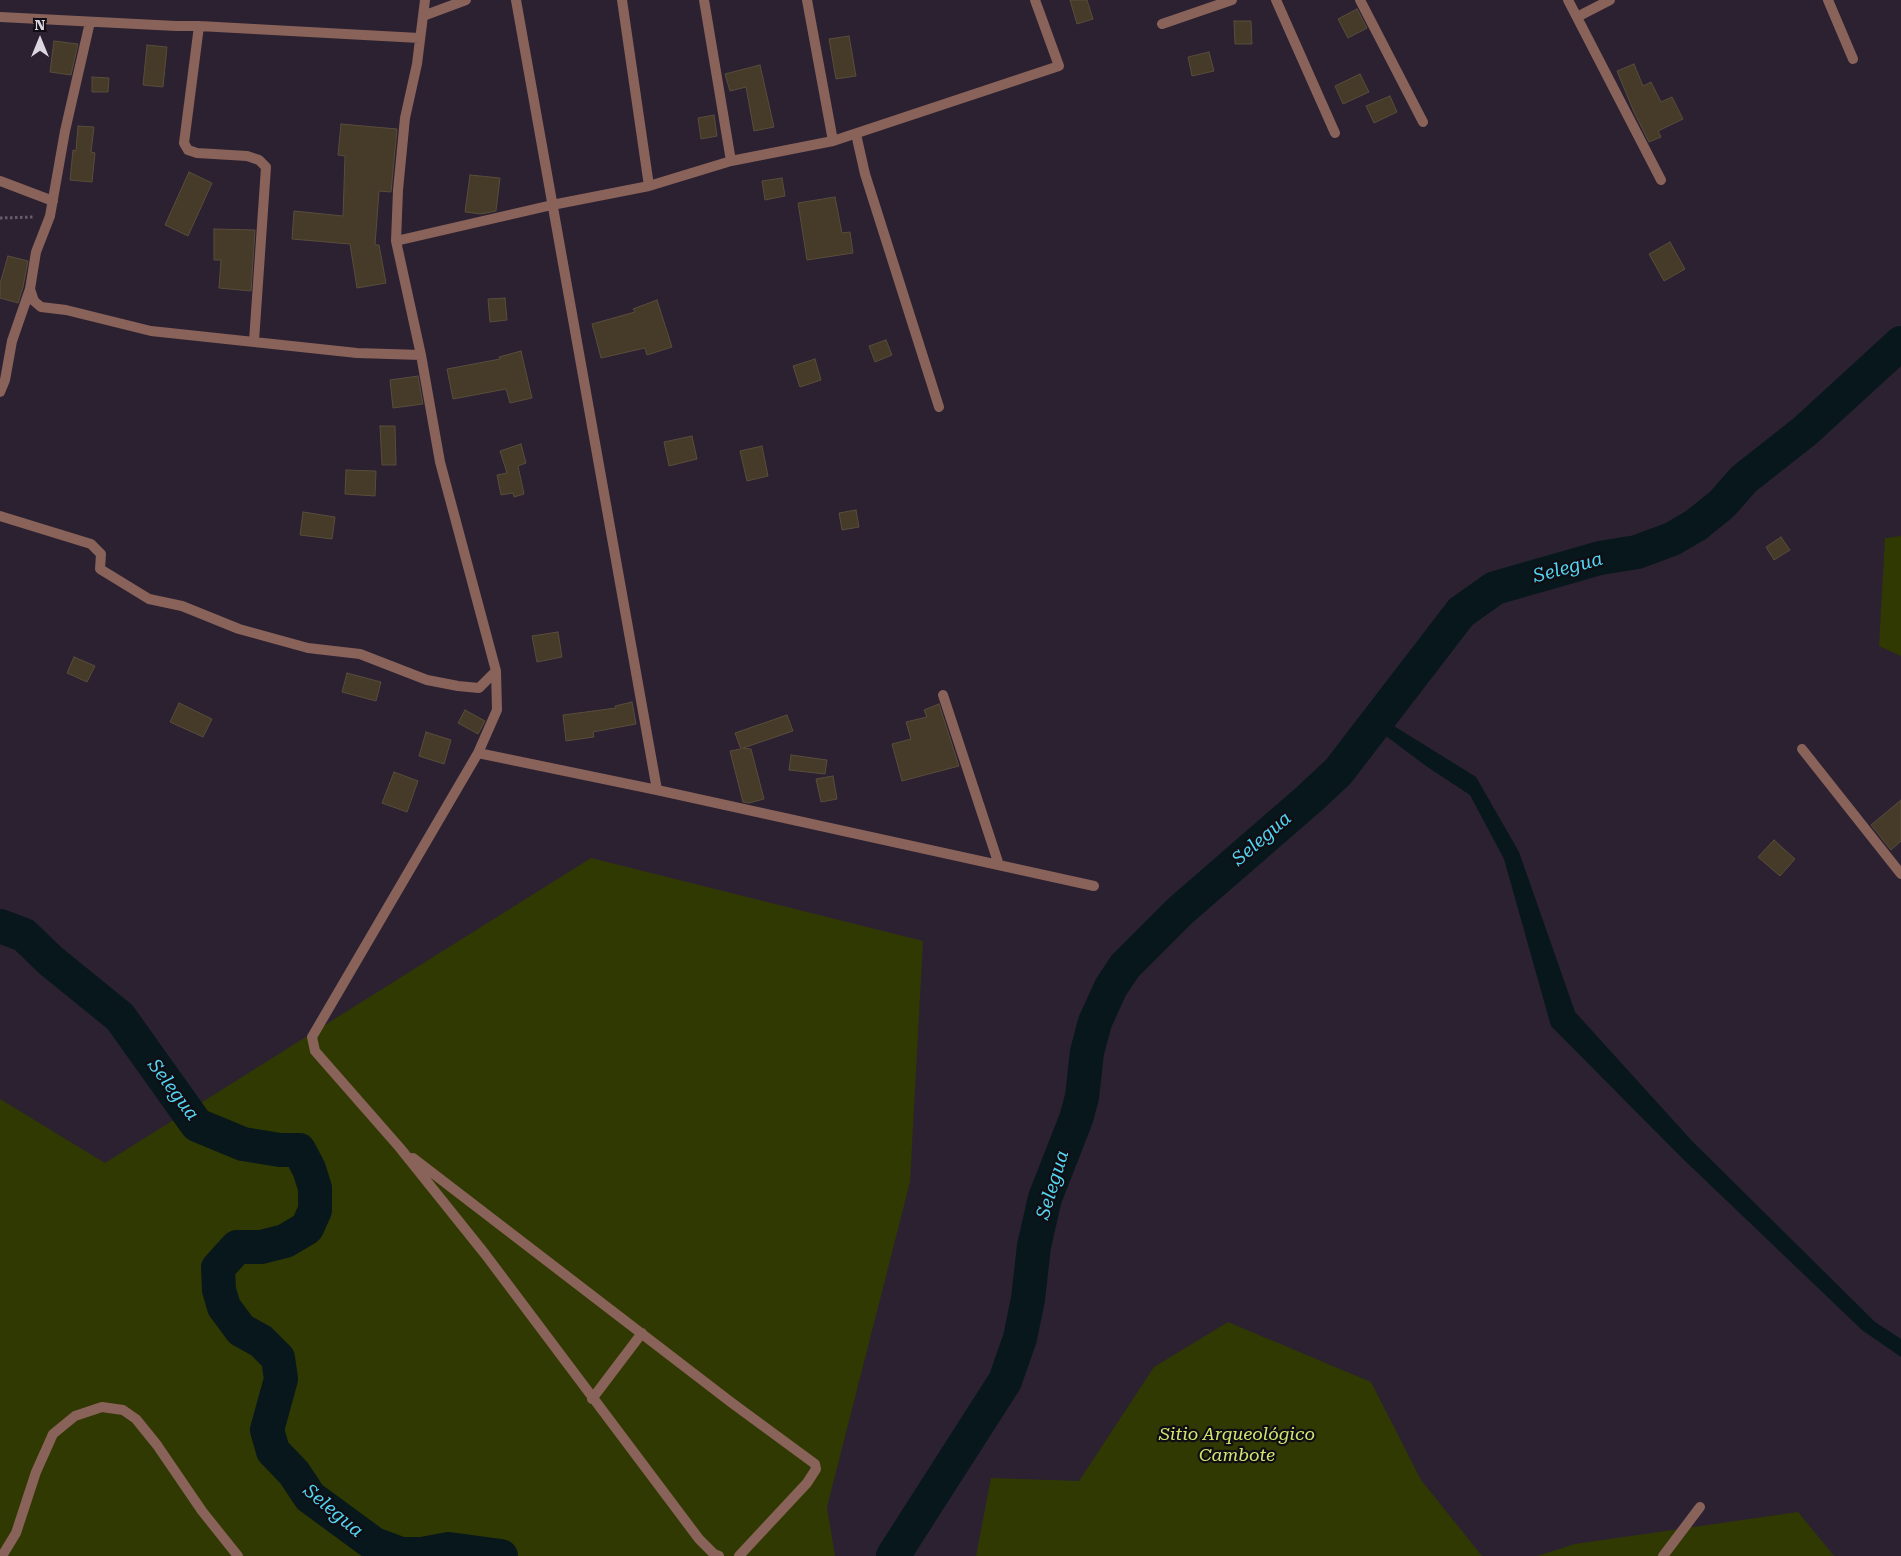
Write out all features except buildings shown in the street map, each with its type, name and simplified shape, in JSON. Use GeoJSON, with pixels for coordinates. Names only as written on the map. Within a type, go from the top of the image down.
{"type":"FeatureCollection","features":[{"type":"Feature","properties":{"kind":"street"},"geometry":{"type":"LineString","coordinates":[[425,0],[417,64],[405,118],[398,190],[396,241],[421,355],[440,462],[496,671],[497,710],[478,753],[312,1038],[315,1051],[400,1148],[485,1254],[592,1399],[699,1539],[714,1554],[719,1556]]}},
{"type":"Feature","properties":{"kind":"street"},"geometry":{"type":"LineString","coordinates":[[423,16],[466,0]]}},
{"type":"Feature","properties":{"kind":"street"},"geometry":{"type":"LineString","coordinates":[[516,0],[657,790]]}},
{"type":"Feature","properties":{"kind":"street"},"geometry":{"type":"LineString","coordinates":[[622,0],[649,186]]}},
{"type":"Feature","properties":{"kind":"street"},"geometry":{"type":"LineString","coordinates":[[704,0],[731,161]]}},
{"type":"Feature","properties":{"kind":"street"},"geometry":{"type":"LineString","coordinates":[[807,0],[833,141]]}},
{"type":"Feature","properties":{"kind":"street"},"geometry":{"type":"LineString","coordinates":[[396,241],[552,205],[649,186],[731,161],[833,141],[1059,66],[1035,0]]}},
{"type":"Feature","properties":{"kind":"street"},"geometry":{"type":"LineString","coordinates":[[1162,24],[1232,0]]}},
{"type":"Feature","properties":{"kind":"street"},"geometry":{"type":"LineString","coordinates":[[1276,0],[1334,133]]}},
{"type":"Feature","properties":{"kind":"street"},"geometry":{"type":"LineString","coordinates":[[1360,0],[1423,122]]}},
{"type":"Feature","properties":{"kind":"street"},"geometry":{"type":"LineString","coordinates":[[1568,0],[1661,180]]}},
{"type":"Feature","properties":{"kind":"street"},"geometry":{"type":"LineString","coordinates":[[1577,17],[1610,0]]}},
{"type":"Feature","properties":{"kind":"street"},"geometry":{"type":"LineString","coordinates":[[1828,0],[1853,59]]}},
{"type":"Feature","properties":{"kind":"street"},"geometry":{"type":"LineString","coordinates":[[0,17],[419,38]]}},
{"type":"Feature","properties":{"kind":"street"},"geometry":{"type":"LineString","coordinates":[[0,392],[5,380],[12,341],[30,289],[36,252],[50,216],[65,131],[90,22]]}},
{"type":"Feature","properties":{"kind":"street"},"geometry":{"type":"LineString","coordinates":[[199,26],[184,143],[188,150],[197,153],[247,156],[259,160],[266,167],[254,341]]}},
{"type":"Feature","properties":{"kind":"street"},"geometry":{"type":"LineString","coordinates":[[856,134],[865,174],[939,407]]}},
{"type":"Feature","properties":{"kind":"street"},"geometry":{"type":"LineString","coordinates":[[0,181],[52,201]]}},
{"type":"Feature","properties":{"kind":"street"},"geometry":{"type":"LineString","coordinates":[[30,289],[34,301],[41,306],[66,310],[151,331],[357,353],[421,355]]}},
{"type":"Feature","properties":{"kind":"street"},"geometry":{"type":"LineString","coordinates":[[0,516],[91,544],[101,554],[100,569],[149,599],[182,606],[238,629],[308,648],[360,654],[427,680],[458,686],[479,688],[496,671]]}},
{"type":"Feature","properties":{"kind":"street"},"geometry":{"type":"LineString","coordinates":[[942,695],[999,865]]}},
{"type":"Feature","properties":{"kind":"street"},"geometry":{"type":"LineString","coordinates":[[1802,749],[1901,874]]}},
{"type":"Feature","properties":{"kind":"street"},"geometry":{"type":"LineString","coordinates":[[478,753],[657,790],[1094,886]]}},
{"type":"Feature","properties":{"kind":"street"},"geometry":{"type":"LineString","coordinates":[[400,1148],[732,1403],[815,1464],[816,1469],[807,1483],[739,1556]]}},
{"type":"Feature","properties":{"kind":"street"},"geometry":{"type":"LineString","coordinates":[[592,1399],[642,1333]]}},
{"type":"Feature","properties":{"kind":"street"},"geometry":{"type":"LineString","coordinates":[[2,1556],[16,1533],[36,1472],[53,1434],[76,1416],[102,1407],[122,1410],[136,1419],[157,1445],[202,1511],[238,1556]]}},
{"type":"Feature","properties":{"kind":"street"},"geometry":{"type":"LineString","coordinates":[[1663,1556],[1700,1507]]}},
{"type":"Feature","properties":{"kind":"path"},"geometry":{"type":"LineString","coordinates":[[0,218],[50,216]]}},
{"type":"Feature","properties":{"kind":"green space"},"geometry":{"type":"Polygon","coordinates":[[[1901,536],[1901,656],[1879,646],[1885,538],[1901,536]]]}},
{"type":"Feature","properties":{"kind":"green space"},"geometry":{"type":"Polygon","coordinates":[[[591,858],[923,941],[910,1182],[827,1507],[835,1556],[0,1556],[0,1099],[105,1163],[591,858]]]}},
{"type":"Feature","properties":{"kind":"green space","name":"Sitio Arqueológico Cambote"},"geometry":{"type":"Polygon","coordinates":[[[1228,1322],[1371,1382],[1421,1480],[1482,1556],[976,1556],[991,1478],[1079,1481],[1154,1367],[1228,1322]]]}},
{"type":"Feature","properties":{"kind":"green space"},"geometry":{"type":"Polygon","coordinates":[[[1798,1512],[1834,1556],[1537,1556],[1575,1544],[1798,1512]]]}},
{"type":"Feature","properties":{"kind":"shaded area"},"geometry":{"type":"Polygon","coordinates":[[[1381,718],[1476,777],[1519,852],[1575,1012],[1692,1141],[1875,1322],[1901,1339],[1901,1357],[1862,1330],[1681,1157],[1551,1026],[1504,859],[1470,795],[1426,766],[1374,727],[1381,718]]]}},
{"type":"Feature","properties":{"kind":"waterway","name":"Selegua"},"geometry":{"type":"LineString","coordinates":[[893,1556],[1005,1381],[1020,1338],[1028,1299],[1034,1246],[1045,1198],[1076,1119],[1082,1097],[1087,1052],[1095,1022],[1111,987],[1125,966],[1180,911],[1338,772],[1461,612],[1495,588],[1600,558],[1637,552],[1672,539],[1696,525],[1722,504],[1744,479],[1805,431],[1901,343]]}},
{"type":"Feature","properties":{"kind":"waterway","name":"Selegua"},"geometry":{"type":"LineString","coordinates":[[0,926],[24,935],[51,961],[120,1017],[197,1125],[243,1144],[280,1150],[299,1150],[309,1169],[315,1188],[315,1210],[307,1228],[285,1241],[261,1247],[237,1247],[218,1268],[219,1290],[224,1307],[241,1330],[261,1341],[278,1358],[281,1379],[267,1430],[273,1451],[294,1473],[310,1497],[374,1544],[401,1554],[422,1554],[449,1549],[501,1556]]}}]}
